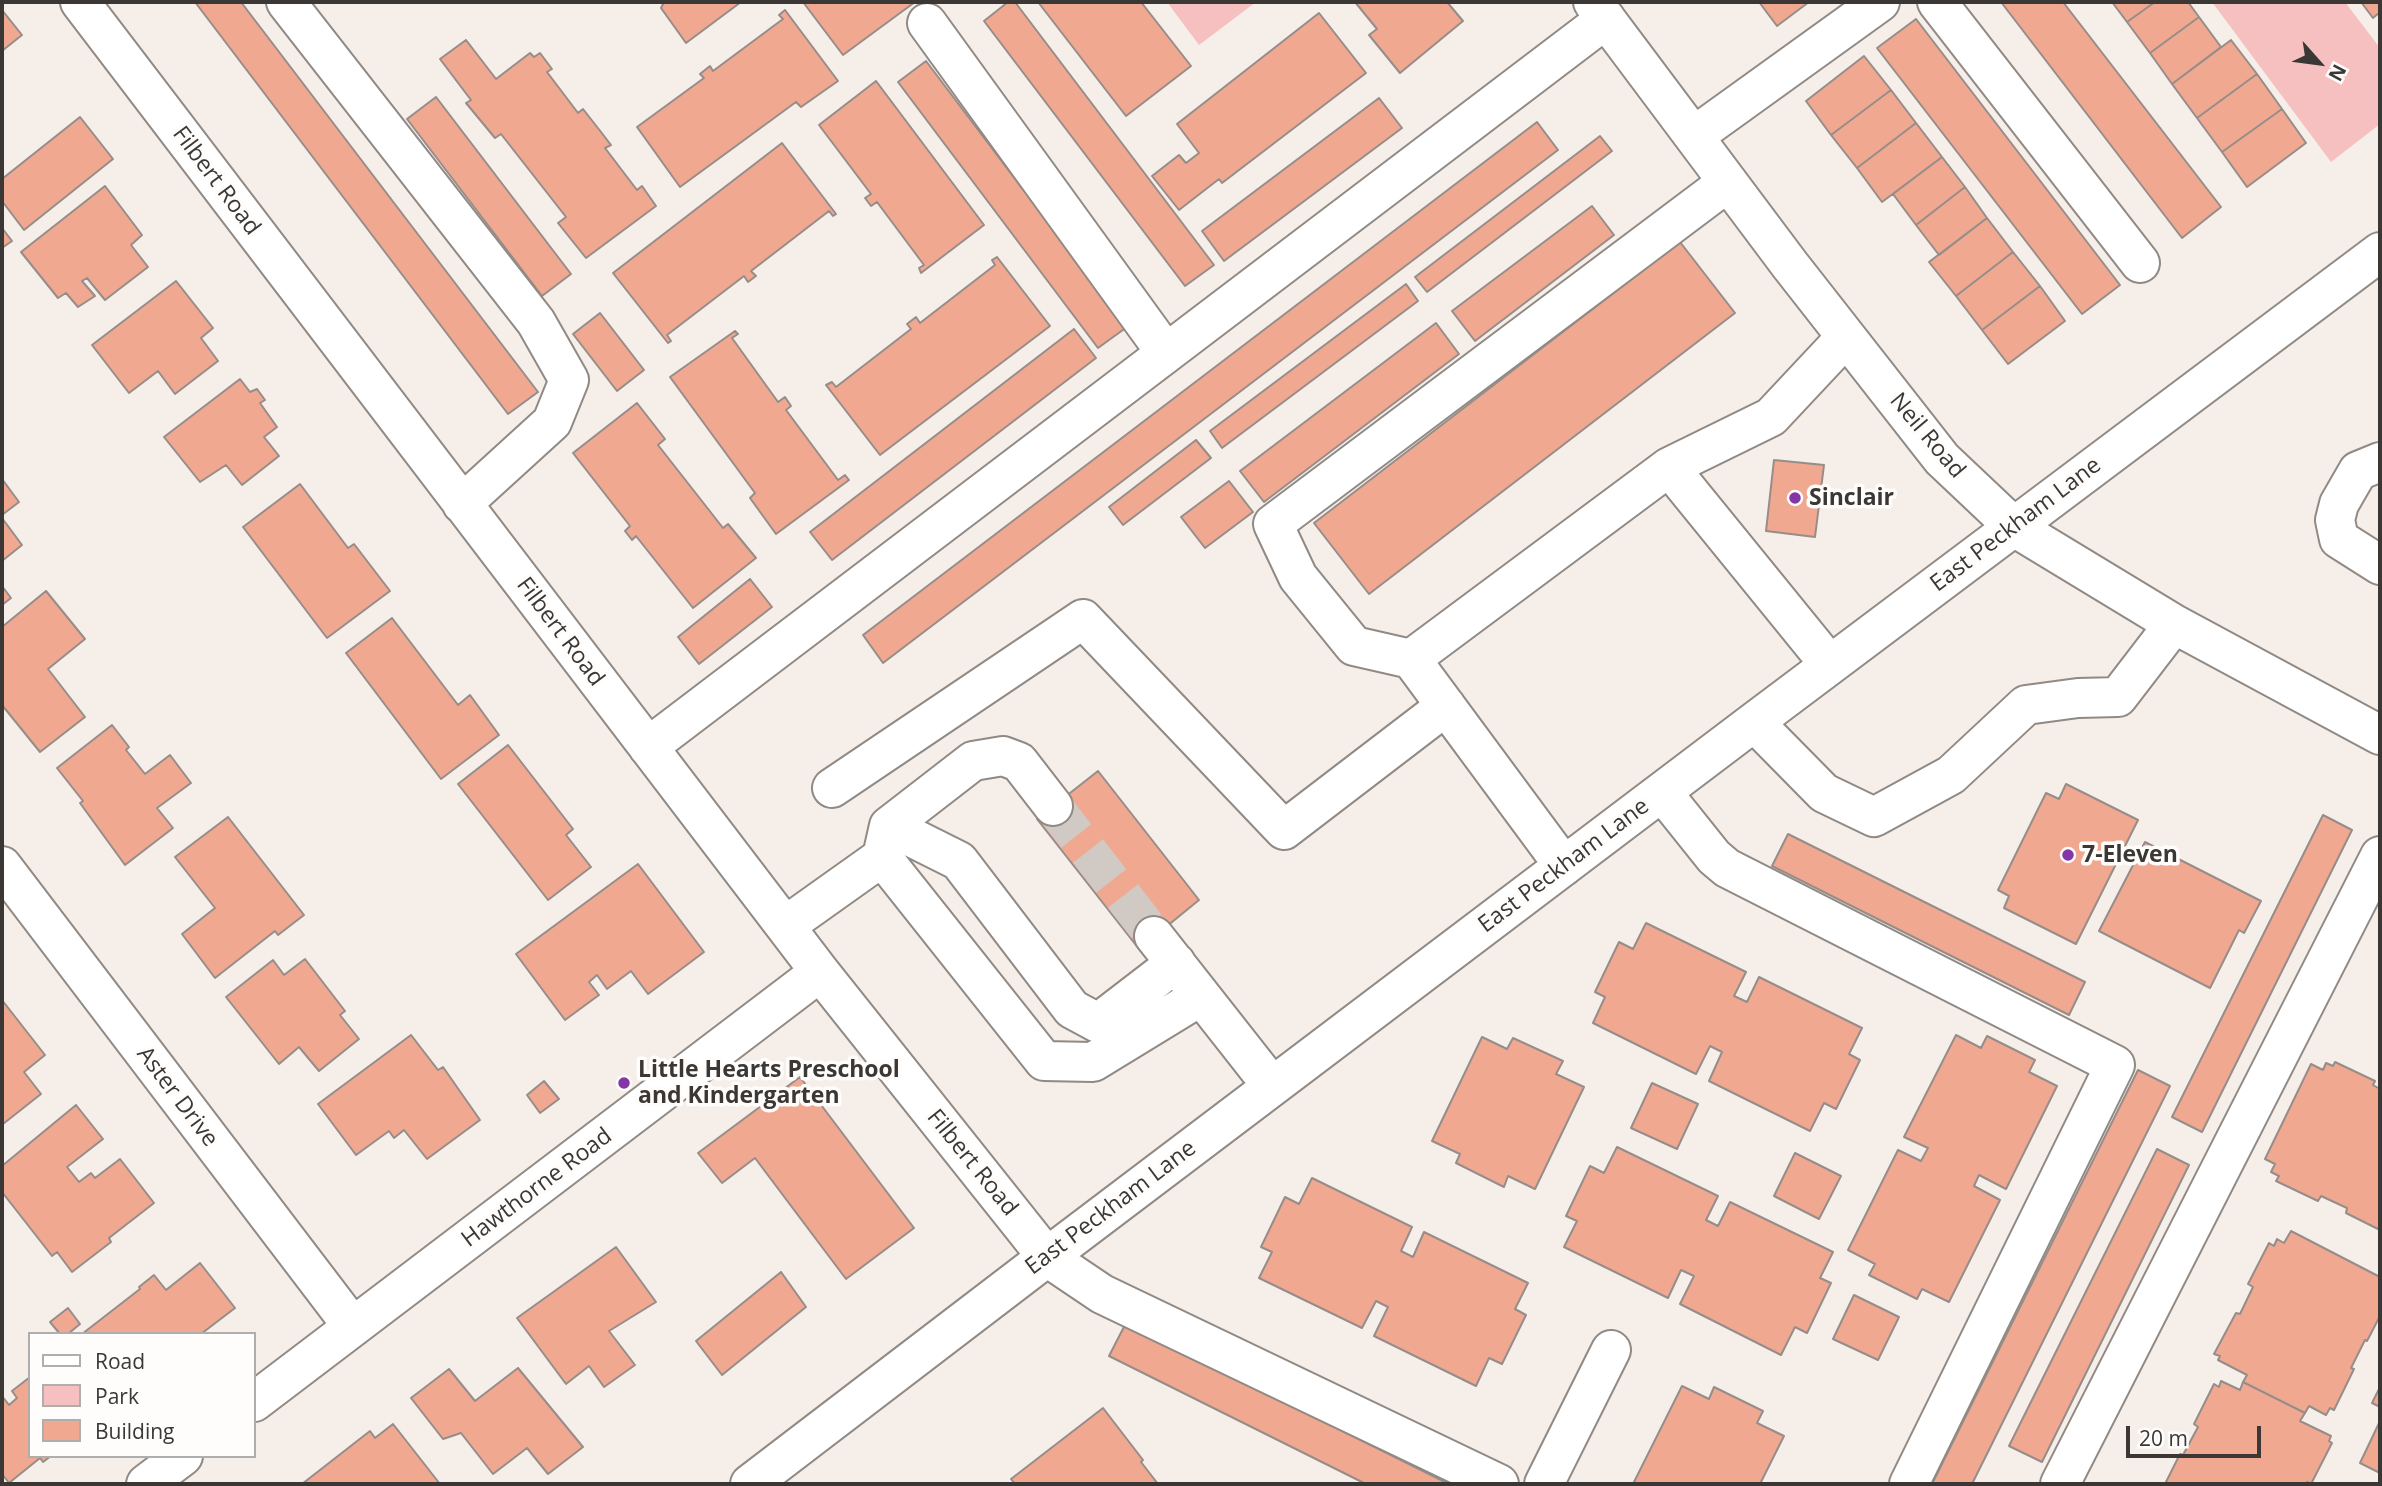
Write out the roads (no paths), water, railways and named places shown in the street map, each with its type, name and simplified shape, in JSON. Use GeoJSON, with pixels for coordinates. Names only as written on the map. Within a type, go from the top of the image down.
{"type":"FeatureCollection","features":[{"type":"Feature","properties":{"kind":"street","name":"Filbert Road"},"geometry":{"type":"LineString","coordinates":[[80,2],[820,972],[1047,1256],[1102,1294],[1499,1484]]}},
{"type":"Feature","properties":{"kind":"street"},"geometry":{"type":"LineString","coordinates":[[286,2],[536,322],[569,380],[552,422],[462,504]]}},
{"type":"Feature","properties":{"kind":"street"},"geometry":{"type":"LineString","coordinates":[[1693,136],[1880,2]]}},
{"type":"Feature","properties":{"kind":"street"},"geometry":{"type":"LineString","coordinates":[[1937,2],[2140,263]]}},
{"type":"Feature","properties":{"kind":"street"},"geometry":{"type":"LineString","coordinates":[[648,747],[1166,353],[1599,11]]}},
{"type":"Feature","properties":{"kind":"street","name":"Neil Road"},"geometry":{"type":"LineString","coordinates":[[1599,11],[1942,459],[2014,527],[2174,624],[2380,735]]}},
{"type":"Feature","properties":{"kind":"street"},"geometry":{"type":"LineString","coordinates":[[927,23],[1166,353]]}},
{"type":"Feature","properties":{"kind":"street"},"geometry":{"type":"LineString","coordinates":[[1564,866],[1411,659],[1354,646],[1298,577],[1273,524],[1728,182]]}},
{"type":"Feature","properties":{"kind":"street","name":"East Peckham Lane"},"geometry":{"type":"LineString","coordinates":[[750,1484],[1047,1256],[2380,252]]}},
{"type":"Feature","properties":{"kind":"street"},"geometry":{"type":"LineString","coordinates":[[1411,659],[1669,467],[1771,417],[1846,337]]}},
{"type":"Feature","properties":{"kind":"street"},"geometry":{"type":"LineString","coordinates":[[2380,462],[2358,471],[2339,504],[2335,520],[2339,539],[2380,565]]}},
{"type":"Feature","properties":{"kind":"street"},"geometry":{"type":"LineString","coordinates":[[1669,467],[1830,665]]}},
{"type":"Feature","properties":{"kind":"street"},"geometry":{"type":"LineString","coordinates":[[832,788],[1083,619],[1284,830],[1446,706]]}},
{"type":"Feature","properties":{"kind":"street"},"geometry":{"type":"LineString","coordinates":[[1754,722],[1824,793],[1874,817],[1951,775],[2026,705],[2078,698],[2118,697],[2174,624]]}},
{"type":"Feature","properties":{"kind":"street"},"geometry":{"type":"LineString","coordinates":[[785,926],[885,842],[974,761],[1003,756],[1019,762],[1054,806]]}},
{"type":"Feature","properties":{"kind":"street"},"geometry":{"type":"LineString","coordinates":[[1662,792],[1727,868],[2115,1065],[1909,1484]]}},
{"type":"Feature","properties":{"kind":"street"},"geometry":{"type":"LineString","coordinates":[[885,842],[958,861],[1072,1009],[1098,1023],[1165,950],[1272,1086]]}},
{"type":"Feature","properties":{"kind":"street"},"geometry":{"type":"LineString","coordinates":[[885,842],[1044,1061],[1093,1062],[1201,996]]}},
{"type":"Feature","properties":{"kind":"street"},"geometry":{"type":"LineString","coordinates":[[2060,1484],[2380,856]]}},
{"type":"Feature","properties":{"kind":"street","name":"Aster Drive"},"geometry":{"type":"LineString","coordinates":[[2,866],[353,1327]]}},
{"type":"Feature","properties":{"kind":"street","name":"Hawthorne Road"},"geometry":{"type":"LineString","coordinates":[[256,1400],[820,972]]}},
{"type":"Feature","properties":{"kind":"street"},"geometry":{"type":"LineString","coordinates":[[1544,1484],[1611,1350]]}},
{"type":"Feature","properties":{"kind":"street"},"geometry":{"type":"LineString","coordinates":[[146,1484],[180,1458]]}},
{"type":"Feature","properties":{"kind":"tunnel"},"geometry":{"type":"LineString","coordinates":[[1053,806],[1154,936]]}},
{"type":"Feature","properties":{"kind":"place","name":"Sinclair"},"geometry":{"type":"Point","coordinates":[1795,498]}},
{"type":"Feature","properties":{"kind":"place","name":"7-Eleven"},"geometry":{"type":"Point","coordinates":[2068,855]}},
{"type":"Feature","properties":{"kind":"place","name":"Little Hearts Preschool and Kindergarten"},"geometry":{"type":"Point","coordinates":[624,1083]}}]}
